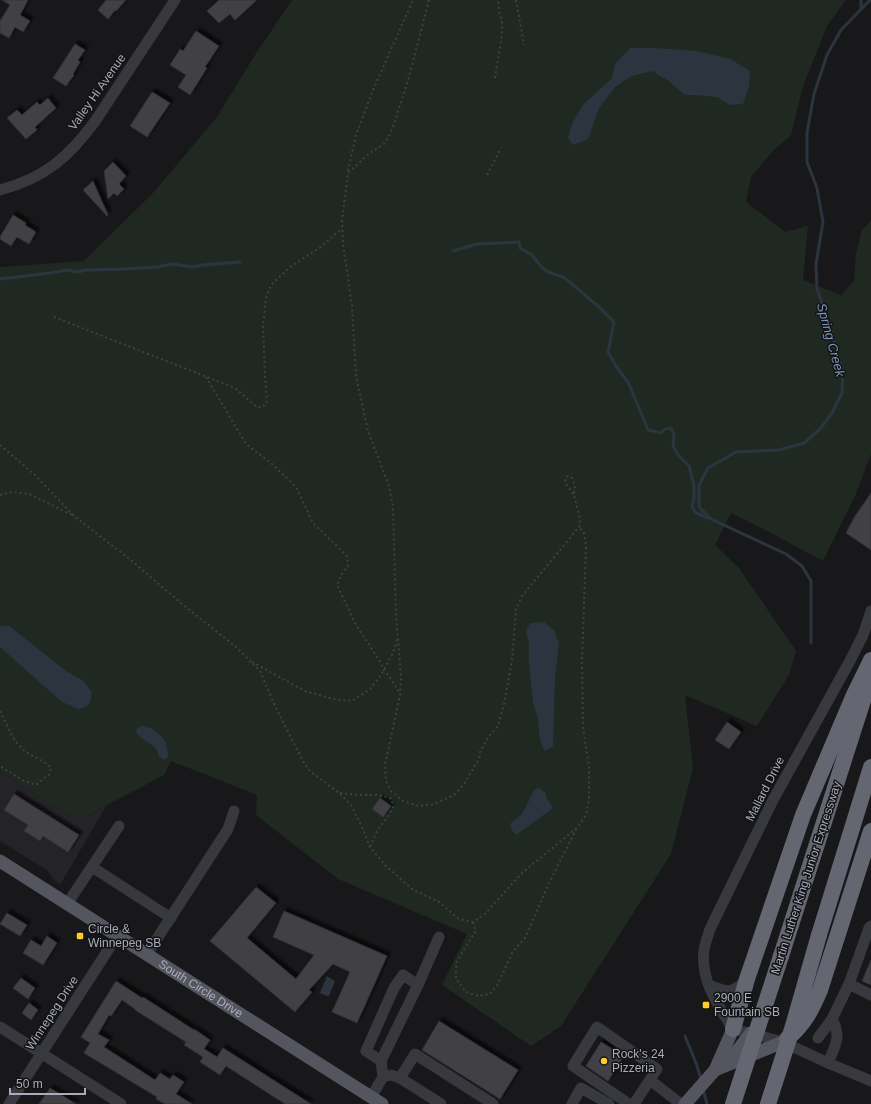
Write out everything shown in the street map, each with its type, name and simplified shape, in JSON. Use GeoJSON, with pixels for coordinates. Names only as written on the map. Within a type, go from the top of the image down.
{"type":"FeatureCollection","features":[{"type":"Feature","properties":{"kind":"highway"},"geometry":{"type":"LineString","coordinates":[[734,1028],[747,979],[803,815],[853,696],[871,660]]}},
{"type":"Feature","properties":{"kind":"highway","name":"Martin Luther King Junior Expressway"},"geometry":{"type":"LineString","coordinates":[[733,1104],[871,676]]}},
{"type":"Feature","properties":{"kind":"highway"},"geometry":{"type":"LineString","coordinates":[[768,1104],[871,767]]}},
{"type":"Feature","properties":{"kind":"highway"},"geometry":{"type":"LineString","coordinates":[[782,1042],[797,1030],[811,1011],[820,990],[871,831]]}},
{"type":"Feature","properties":{"kind":"main road","name":"South Circle Drive"},"geometry":{"type":"LineString","coordinates":[[0,861],[376,1101]]}},
{"type":"Feature","properties":{"kind":"main road"},"geometry":{"type":"LineString","coordinates":[[720,1068],[734,1028]]}},
{"type":"Feature","properties":{"kind":"main road"},"geometry":{"type":"LineString","coordinates":[[684,1103],[720,1068],[751,1033]]}},
{"type":"Feature","properties":{"kind":"main road"},"geometry":{"type":"LineString","coordinates":[[720,1068],[782,1042]]}},
{"type":"Feature","properties":{"kind":"street","name":"Valley Hi Avenue"},"geometry":{"type":"LineString","coordinates":[[0,190],[24,182],[44,172],[57,163],[84,136],[176,0]]}},
{"type":"Feature","properties":{"kind":"street","name":"Mallard Drive"},"geometry":{"type":"LineString","coordinates":[[734,1028],[717,1004],[705,974],[704,952],[710,929],[773,800],[851,659],[863,635],[871,610]]}},
{"type":"Feature","properties":{"kind":"street"},"geometry":{"type":"LineString","coordinates":[[146,954],[228,829],[234,811]]}},
{"type":"Feature","properties":{"kind":"street"},"geometry":{"type":"LineString","coordinates":[[67,904],[119,826]]}},
{"type":"Feature","properties":{"kind":"street"},"geometry":{"type":"LineString","coordinates":[[92,867],[171,918]]}},
{"type":"Feature","properties":{"kind":"street"},"geometry":{"type":"LineString","coordinates":[[818,1038],[832,1019],[849,984],[871,926]]}},
{"type":"Feature","properties":{"kind":"street","name":"Winnepeg Drive"},"geometry":{"type":"LineString","coordinates":[[10,1104],[41,1053],[117,936]]}},
{"type":"Feature","properties":{"kind":"street"},"geometry":{"type":"LineString","coordinates":[[376,1101],[383,1077],[381,1061],[418,985],[439,937]]}},
{"type":"Feature","properties":{"kind":"street"},"geometry":{"type":"LineString","coordinates":[[381,1061],[366,1051],[394,988],[403,975],[418,985]]}},
{"type":"Feature","properties":{"kind":"street"},"geometry":{"type":"LineString","coordinates":[[709,985],[729,992],[737,988],[747,979]]}},
{"type":"Feature","properties":{"kind":"street"},"geometry":{"type":"LineString","coordinates":[[849,984],[871,995]]}},
{"type":"Feature","properties":{"kind":"street"},"geometry":{"type":"LineString","coordinates":[[828,1063],[838,1039],[836,1027],[832,1019]]}},
{"type":"Feature","properties":{"kind":"street"},"geometry":{"type":"LineString","coordinates":[[0,1027],[121,1104]]}},
{"type":"Feature","properties":{"kind":"street"},"geometry":{"type":"LineString","coordinates":[[629,1104],[573,1066],[597,1027],[657,1069],[634,1104]]}},
{"type":"Feature","properties":{"kind":"street"},"geometry":{"type":"LineString","coordinates":[[734,1028],[782,1042],[871,1081]]}},
{"type":"Feature","properties":{"kind":"street"},"geometry":{"type":"LineString","coordinates":[[400,1078],[415,1054],[494,1104]]}},
{"type":"Feature","properties":{"kind":"street"},"geometry":{"type":"LineString","coordinates":[[383,1077],[390,1075],[400,1078],[441,1104]]}},
{"type":"Feature","properties":{"kind":"street"},"geometry":{"type":"LineString","coordinates":[[650,1080],[684,1103]]}},
{"type":"Feature","properties":{"kind":"street"},"geometry":{"type":"LineString","coordinates":[[572,1104],[581,1088],[609,1104]]}},
{"type":"Feature","properties":{"kind":"path"},"geometry":{"type":"LineString","coordinates":[[413,0],[373,90],[356,135],[348,172],[342,221],[343,244],[352,306],[356,376],[368,431],[389,486],[393,507],[396,616],[401,677],[400,695],[385,765],[386,781],[392,791],[403,800],[419,806],[434,804],[454,796],[464,784],[479,759],[480,752],[488,738],[498,726],[504,704],[512,660],[516,609],[522,596],[579,527],[580,519],[574,495],[575,486],[572,478],[568,476],[565,479],[566,484],[574,495]]}},
{"type":"Feature","properties":{"kind":"path"},"geometry":{"type":"LineString","coordinates":[[348,172],[370,153],[384,144],[389,136],[409,76],[429,0]]}},
{"type":"Feature","properties":{"kind":"path"},"geometry":{"type":"LineString","coordinates":[[496,78],[502,35],[502,22],[498,10],[498,0]]}},
{"type":"Feature","properties":{"kind":"path"},"geometry":{"type":"LineString","coordinates":[[516,0],[524,45]]}},
{"type":"Feature","properties":{"kind":"path"},"geometry":{"type":"LineString","coordinates":[[487,175],[501,148]]}},
{"type":"Feature","properties":{"kind":"path"},"geometry":{"type":"LineString","coordinates":[[54,317],[235,388],[257,407],[263,407],[267,401],[263,326],[266,298],[271,285],[290,267],[321,247],[342,228]]}},
{"type":"Feature","properties":{"kind":"path"},"geometry":{"type":"LineString","coordinates":[[206,376],[246,444],[272,464],[296,487],[313,523],[347,556],[348,566],[336,585],[356,625],[384,670],[392,680],[400,695]]}},
{"type":"Feature","properties":{"kind":"path"},"geometry":{"type":"LineString","coordinates":[[0,444],[35,475],[74,516],[132,561],[182,604],[236,647],[249,660],[260,672],[275,706],[304,763],[310,771],[339,793],[351,806],[370,847],[386,866],[412,889],[439,902],[459,919],[473,922],[485,914],[522,873],[578,827]]}},
{"type":"Feature","properties":{"kind":"path"},"geometry":{"type":"LineString","coordinates":[[0,494],[12,492],[29,494],[74,516]]}},
{"type":"Feature","properties":{"kind":"path"},"geometry":{"type":"LineString","coordinates":[[473,922],[476,931],[456,963],[456,979],[466,992],[478,996],[490,994],[498,984],[512,951],[525,938],[549,883],[578,827],[586,815],[589,766],[583,728],[582,663],[586,546],[584,533],[579,527]]}},
{"type":"Feature","properties":{"kind":"path"},"geometry":{"type":"LineString","coordinates":[[249,660],[305,691],[333,699],[352,700],[370,689],[381,675],[393,653],[398,638]]}},
{"type":"Feature","properties":{"kind":"path"},"geometry":{"type":"LineString","coordinates":[[0,712],[15,740],[20,746],[26,752],[46,763],[51,768],[50,775],[36,785],[24,781],[0,766]]}},
{"type":"Feature","properties":{"kind":"path"},"geometry":{"type":"LineString","coordinates":[[339,793],[363,795],[376,794],[392,799]]}},
{"type":"Feature","properties":{"kind":"path"},"geometry":{"type":"LineString","coordinates":[[370,847],[378,829],[393,808],[392,799],[396,794]]}},
{"type":"Feature","properties":{"kind":"shaded area"},"geometry":{"type":"Polygon","coordinates":[[[292,0],[846,0],[827,26],[803,86],[791,135],[772,152],[751,177],[746,202],[785,232],[808,226],[803,280],[841,295],[854,281],[856,253],[862,230],[871,221],[871,454],[855,496],[823,561],[731,513],[715,545],[739,568],[796,651],[789,675],[757,726],[685,695],[693,768],[671,854],[561,1026],[531,1046],[442,985],[467,934],[338,879],[256,815],[257,795],[171,761],[164,775],[77,821],[0,771],[0,267],[84,261],[153,193],[217,117],[255,55],[292,0]]]}},
{"type":"Feature","properties":{"kind":"shaded area"},"geometry":{"type":"Polygon","coordinates":[[[630,48],[697,51],[730,59],[750,71],[749,86],[743,104],[730,105],[717,97],[685,95],[669,81],[652,71],[632,76],[616,86],[599,108],[588,139],[573,145],[568,138],[572,124],[583,105],[612,78],[615,64],[630,48]]]}},
{"type":"Feature","properties":{"kind":"shaded area"},"geometry":{"type":"Polygon","coordinates":[[[544,622],[554,630],[559,643],[555,679],[553,746],[545,751],[541,743],[538,718],[533,702],[529,663],[529,643],[526,631],[530,623],[544,622]]]}},
{"type":"Feature","properties":{"kind":"shaded area"},"geometry":{"type":"Polygon","coordinates":[[[0,626],[9,626],[66,671],[82,680],[92,692],[90,702],[86,707],[79,709],[62,702],[0,647],[0,626]]]}},
{"type":"Feature","properties":{"kind":"shaded area"},"geometry":{"type":"Polygon","coordinates":[[[141,726],[152,729],[162,737],[166,744],[168,757],[164,760],[159,756],[155,747],[137,734],[136,729],[141,726]]]}},
{"type":"Feature","properties":{"kind":"shaded area"},"geometry":{"type":"Polygon","coordinates":[[[0,771],[77,821],[106,806],[60,885],[54,880],[48,871],[0,841],[0,771]]]}},
{"type":"Feature","properties":{"kind":"shaded area"},"geometry":{"type":"Polygon","coordinates":[[[539,788],[546,793],[546,797],[553,808],[516,835],[510,824],[522,814],[535,789],[539,788]]]}},
{"type":"Feature","properties":{"kind":"shaded area"},"geometry":{"type":"Polygon","coordinates":[[[327,976],[335,981],[329,996],[320,993],[327,976]]]}},
{"type":"Feature","properties":{"kind":"building"},"geometry":{"type":"Polygon","coordinates":[[[2,0],[28,0],[20,15],[30,21],[23,32],[15,27],[9,38],[0,33],[0,21],[10,5],[2,0]]]}},
{"type":"Feature","properties":{"kind":"building"},"geometry":{"type":"Polygon","coordinates":[[[106,0],[126,0],[108,19],[98,10],[106,0]]]}},
{"type":"Feature","properties":{"kind":"building"},"geometry":{"type":"Polygon","coordinates":[[[219,0],[257,0],[235,20],[230,14],[219,23],[207,11],[219,0]]]}},
{"type":"Feature","properties":{"kind":"building"},"geometry":{"type":"Polygon","coordinates":[[[196,31],[219,46],[205,67],[207,68],[190,95],[178,87],[186,75],[170,65],[180,49],[183,51],[196,31]]]}},
{"type":"Feature","properties":{"kind":"building"},"geometry":{"type":"Polygon","coordinates":[[[75,44],[85,50],[78,60],[80,62],[73,74],[74,75],[66,86],[53,78],[75,44]]]}},
{"type":"Feature","properties":{"kind":"building"},"geometry":{"type":"Polygon","coordinates":[[[152,92],[170,103],[147,137],[130,126],[152,92]]]}},
{"type":"Feature","properties":{"kind":"building"},"geometry":{"type":"Polygon","coordinates":[[[48,98],[56,108],[35,127],[37,130],[26,139],[7,118],[17,110],[22,115],[37,102],[40,105],[48,98]]]}},
{"type":"Feature","properties":{"kind":"building"},"geometry":{"type":"Polygon","coordinates":[[[113,162],[126,176],[119,184],[124,189],[117,196],[114,193],[108,199],[104,171],[113,162]]]}},
{"type":"Feature","properties":{"kind":"building"},"geometry":{"type":"Polygon","coordinates":[[[93,181],[108,215],[107,216],[83,190],[93,181]]]}},
{"type":"Feature","properties":{"kind":"building"},"geometry":{"type":"Polygon","coordinates":[[[13,215],[26,223],[25,225],[36,232],[29,244],[17,237],[11,246],[0,239],[13,215]]]}},
{"type":"Feature","properties":{"kind":"building"},"geometry":{"type":"Polygon","coordinates":[[[871,493],[871,550],[846,533],[855,516],[871,493]]]}},
{"type":"Feature","properties":{"kind":"building"},"geometry":{"type":"Polygon","coordinates":[[[727,722],[741,732],[729,749],[715,740],[727,722]]]}},
{"type":"Feature","properties":{"kind":"building"},"geometry":{"type":"Polygon","coordinates":[[[14,794],[79,835],[68,852],[43,836],[40,841],[24,831],[28,825],[4,810],[14,794]]]}},
{"type":"Feature","properties":{"kind":"building"},"geometry":{"type":"Polygon","coordinates":[[[380,798],[391,806],[383,817],[372,809],[380,798]]]}},
{"type":"Feature","properties":{"kind":"building"},"geometry":{"type":"Polygon","coordinates":[[[256,887],[276,903],[247,938],[296,979],[314,955],[273,937],[284,911],[387,956],[357,1023],[332,1012],[350,972],[333,964],[309,990],[312,992],[295,1012],[210,941],[256,887]]]}},
{"type":"Feature","properties":{"kind":"building"},"geometry":{"type":"Polygon","coordinates":[[[7,913],[27,925],[20,936],[0,924],[7,913]]]}},
{"type":"Feature","properties":{"kind":"building"},"geometry":{"type":"Polygon","coordinates":[[[47,936],[57,943],[43,965],[23,953],[31,940],[41,946],[47,936]]]}},
{"type":"Feature","properties":{"kind":"building"},"geometry":{"type":"Polygon","coordinates":[[[871,960],[871,985],[862,981],[871,960]]]}},
{"type":"Feature","properties":{"kind":"building"},"geometry":{"type":"Polygon","coordinates":[[[21,978],[35,988],[28,999],[13,988],[21,978]]]}},
{"type":"Feature","properties":{"kind":"building"},"geometry":{"type":"Polygon","coordinates":[[[116,981],[210,1040],[204,1049],[217,1057],[223,1048],[311,1104],[285,1104],[226,1066],[220,1075],[200,1062],[203,1057],[184,1045],[186,1042],[135,1010],[122,1000],[111,1016],[109,1015],[98,1034],[109,1040],[104,1047],[155,1080],[160,1073],[170,1079],[173,1075],[184,1082],[176,1094],[192,1104],[165,1104],[156,1099],[157,1097],[84,1053],[90,1043],[81,1037],[116,981]]]}},
{"type":"Feature","properties":{"kind":"building"},"geometry":{"type":"Polygon","coordinates":[[[29,1003],[38,1010],[31,1020],[22,1013],[29,1003]]]}},
{"type":"Feature","properties":{"kind":"building"},"geometry":{"type":"Polygon","coordinates":[[[439,1021],[518,1070],[500,1099],[422,1050],[439,1021]]]}},
{"type":"Feature","properties":{"kind":"building","name":"Rock's 24 Pizzeria"},"geometry":{"type":"Polygon","coordinates":[[[601,1042],[624,1056],[608,1081],[586,1066],[601,1042]]]}},
{"type":"Feature","properties":{"kind":"building"},"geometry":{"type":"Polygon","coordinates":[[[50,1088],[76,1104],[39,1104],[50,1088]]]}},
{"type":"Feature","properties":{"kind":"waterway","name":"Spring Creek"},"geometry":{"type":"LineString","coordinates":[[861,0],[861,10]]}},
{"type":"Feature","properties":{"kind":"waterway","name":"Spring Creek"},"geometry":{"type":"LineString","coordinates":[[811,643],[811,581],[802,566],[786,554],[711,519],[699,507],[699,485],[708,468],[736,452],[779,450],[804,443],[820,429],[832,413],[842,393],[843,374],[817,289],[816,264],[823,222],[817,188],[807,162],[807,133],[814,94],[827,55],[841,30],[870,0]]}},
{"type":"Feature","properties":{"kind":"waterway"},"geometry":{"type":"LineString","coordinates":[[453,251],[477,244],[519,242],[520,248],[532,255],[546,271],[565,278],[614,322],[608,352],[629,384],[648,430],[661,433],[665,429],[671,428],[674,434],[673,446],[679,456],[689,466],[694,485],[692,507],[696,513],[708,518]]}},
{"type":"Feature","properties":{"kind":"waterway"},"geometry":{"type":"LineString","coordinates":[[0,279],[67,270],[77,272],[87,270],[158,267],[172,264],[193,267],[240,262]]}},
{"type":"Feature","properties":{"kind":"waterway","name":"Spring Creek"},"geometry":{"type":"LineString","coordinates":[[685,1036],[701,1079]]}},
{"type":"Feature","properties":{"kind":"waterway","name":"Spring Creek"},"geometry":{"type":"LineString","coordinates":[[703,1089],[707,1104]]}},
{"type":"Feature","properties":{"kind":"place","name":"Circle & Winnepeg SB"},"geometry":{"type":"Point","coordinates":[80,936]}},
{"type":"Feature","properties":{"kind":"place","name":"2900 E Fountain SB"},"geometry":{"type":"Point","coordinates":[706,1005]}},
{"type":"Feature","properties":{"kind":"place","name":"Rock's 24 Pizzeria"},"geometry":{"type":"Point","coordinates":[604,1061]}}]}
